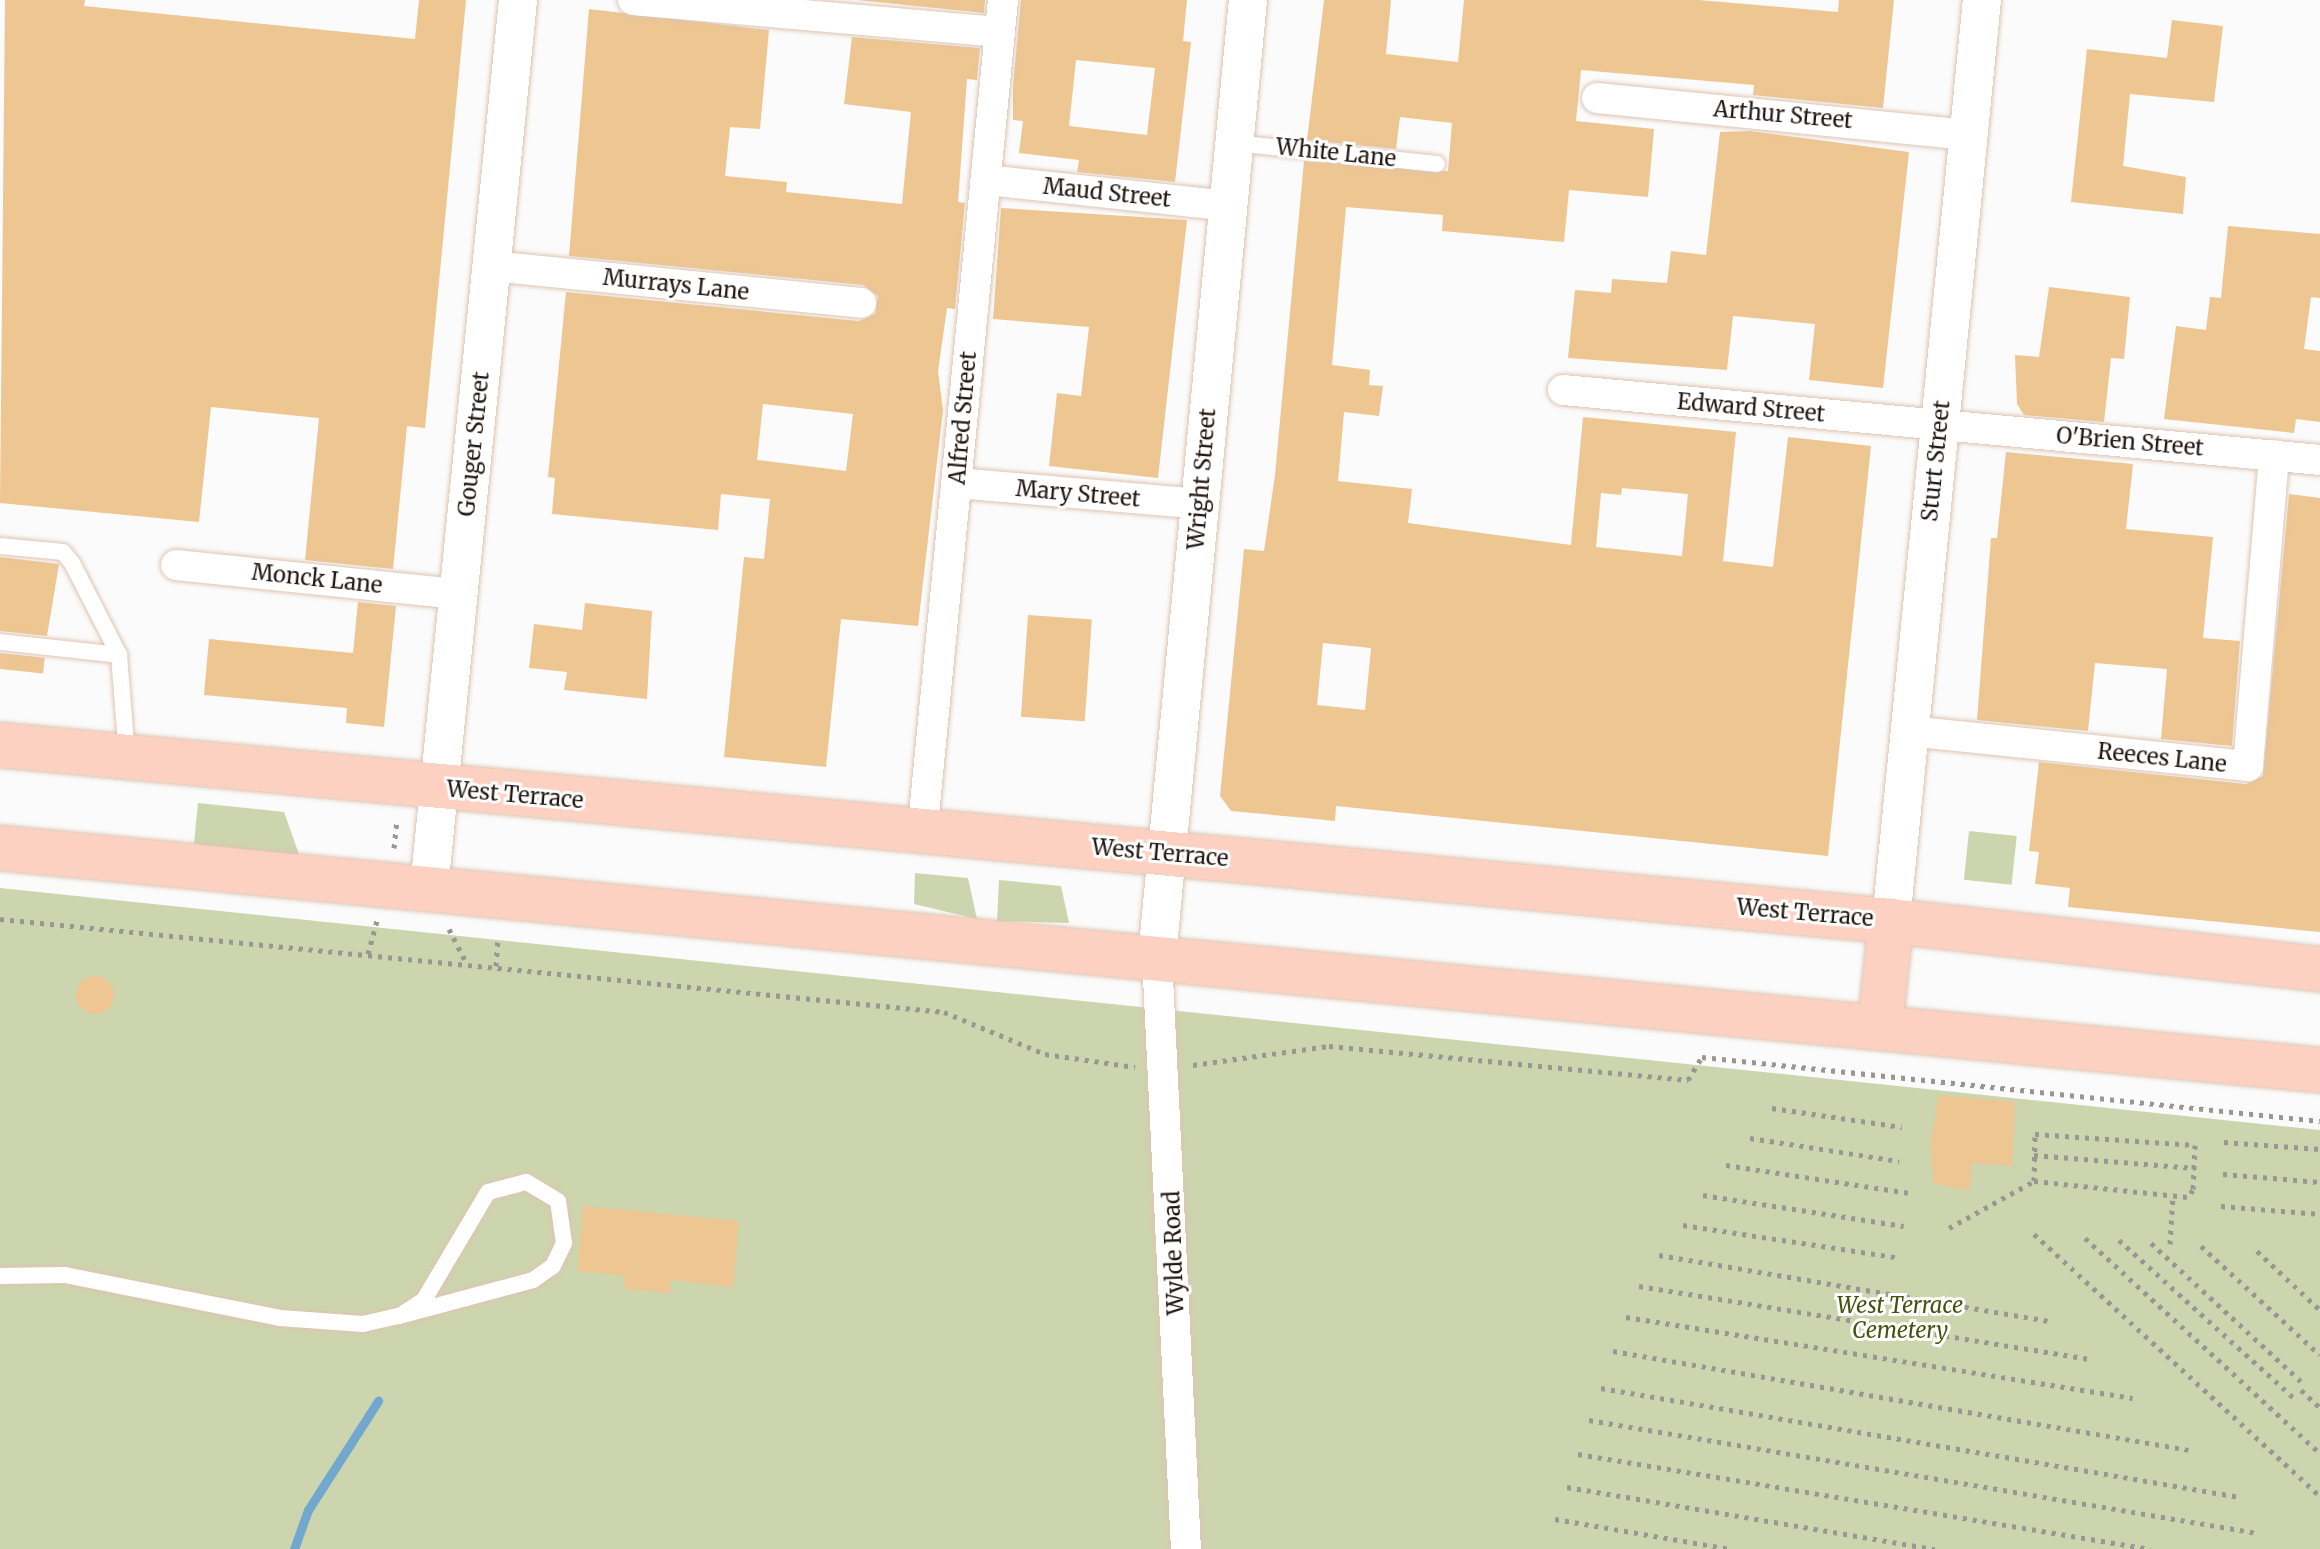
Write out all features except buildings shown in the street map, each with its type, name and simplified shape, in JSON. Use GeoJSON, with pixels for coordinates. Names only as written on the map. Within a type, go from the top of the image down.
{"type":"FeatureCollection","features":[{"type":"Feature","properties":{"kind":"main road","name":"West Terrace"},"geometry":{"type":"LineString","coordinates":[[0,745],[922,835],[1167,852],[1891,921],[2320,969]]}},
{"type":"Feature","properties":{"kind":"main road"},"geometry":{"type":"LineString","coordinates":[[0,848],[2320,1070]]}},
{"type":"Feature","properties":{"kind":"main road"},"geometry":{"type":"LineString","coordinates":[[1880,1026],[1891,921]]}},
{"type":"Feature","properties":{"kind":"street","name":"Gouger Street"},"geometry":{"type":"LineString","coordinates":[[429,889],[518,0]]}},
{"type":"Feature","properties":{"kind":"street"},"geometry":{"type":"LineString","coordinates":[[633,0],[1000,32]]}},
{"type":"Feature","properties":{"kind":"street","name":"Alfred Street"},"geometry":{"type":"LineString","coordinates":[[922,835],[1003,0]]}},
{"type":"Feature","properties":{"kind":"street","name":"Wright Street"},"geometry":{"type":"LineString","coordinates":[[1157,957],[1248,0]]}},
{"type":"Feature","properties":{"kind":"street","name":"Sturt Street"},"geometry":{"type":"LineString","coordinates":[[1891,921],[1982,0]]}},
{"type":"Feature","properties":{"kind":"street","name":"Arthur Street"},"geometry":{"type":"LineString","coordinates":[[1597,98],[1968,135]]}},
{"type":"Feature","properties":{"kind":"street","name":"Maud Street"},"geometry":{"type":"LineString","coordinates":[[986,180],[1228,206]]}},
{"type":"Feature","properties":{"kind":"street","name":"Murrays Lane"},"geometry":{"type":"LineString","coordinates":[[491,266],[861,303]]}},
{"type":"Feature","properties":{"kind":"street","name":"Edward Street"},"geometry":{"type":"LineString","coordinates":[[1563,390],[1940,426]]}},
{"type":"Feature","properties":{"kind":"street","name":"O'Brien Street"},"geometry":{"type":"LineString","coordinates":[[1940,426],[2320,460]]}},
{"type":"Feature","properties":{"kind":"street","name":"Reeces Lane"},"geometry":{"type":"LineString","coordinates":[[1909,731],[2248,766],[2274,455]]}},
{"type":"Feature","properties":{"kind":"street","name":"Mary Street"},"geometry":{"type":"LineString","coordinates":[[957,483],[1200,504]]}},
{"type":"Feature","properties":{"kind":"street","name":"Monck Lane"},"geometry":{"type":"LineString","coordinates":[[176,565],[458,594]]}},
{"type":"Feature","properties":{"kind":"street","name":"Wylde Road"},"geometry":{"type":"LineString","coordinates":[[1157,957],[1186,1549]]}},
{"type":"Feature","properties":{"kind":"lane","name":"White Lane"},"geometry":{"type":"LineString","coordinates":[[1234,143],[1437,164]]}},
{"type":"Feature","properties":{"kind":"lane"},"geometry":{"type":"LineString","coordinates":[[0,546],[63,552],[119,655],[127,757]]}},
{"type":"Feature","properties":{"kind":"lane"},"geometry":{"type":"LineString","coordinates":[[0,642],[119,655]]}},
{"type":"Feature","properties":{"kind":"lane"},"geometry":{"type":"LineString","coordinates":[[0,1276],[108,1281],[326,1325],[399,1316],[533,1280],[553,1266],[566,1222],[558,1201],[526,1182],[488,1192],[424,1300],[399,1316]]}},
{"type":"Feature","properties":{"kind":"path"},"geometry":{"type":"LineString","coordinates":[[496,966],[498,937]]}},
{"type":"Feature","properties":{"kind":"path"},"geometry":{"type":"LineString","coordinates":[[1772,1108],[1902,1127]]}},
{"type":"Feature","properties":{"kind":"path"},"geometry":{"type":"LineString","coordinates":[[1949,1228],[2034,1181],[2173,1195],[2193,1190],[2195,1145],[2035,1134],[2034,1181]]}},
{"type":"Feature","properties":{"kind":"path"},"geometry":{"type":"LineString","coordinates":[[1750,1138],[1899,1161]]}},
{"type":"Feature","properties":{"kind":"path"},"geometry":{"type":"LineString","coordinates":[[2224,1142],[2320,1149]]}},
{"type":"Feature","properties":{"kind":"path"},"geometry":{"type":"LineString","coordinates":[[2034,1155],[2194,1168]]}},
{"type":"Feature","properties":{"kind":"path"},"geometry":{"type":"LineString","coordinates":[[1726,1165],[1908,1193]]}},
{"type":"Feature","properties":{"kind":"path"},"geometry":{"type":"LineString","coordinates":[[2223,1174],[2320,1182]]}},
{"type":"Feature","properties":{"kind":"path"},"geometry":{"type":"LineString","coordinates":[[1703,1195],[1904,1226]]}},
{"type":"Feature","properties":{"kind":"path"},"geometry":{"type":"LineString","coordinates":[[2170,1244],[2173,1195]]}},
{"type":"Feature","properties":{"kind":"path"},"geometry":{"type":"LineString","coordinates":[[2221,1206],[2320,1214]]}},
{"type":"Feature","properties":{"kind":"path"},"geometry":{"type":"LineString","coordinates":[[1683,1225],[1901,1258]]}},
{"type":"Feature","properties":{"kind":"path"},"geometry":{"type":"LineString","coordinates":[[2034,1234],[2320,1496]]}},
{"type":"Feature","properties":{"kind":"path"},"geometry":{"type":"LineString","coordinates":[[2085,1238],[2320,1453]]}},
{"type":"Feature","properties":{"kind":"path"},"geometry":{"type":"LineString","coordinates":[[2119,1240],[2296,1400]]}},
{"type":"Feature","properties":{"kind":"path"},"geometry":{"type":"LineString","coordinates":[[2151,1243],[2302,1387],[2320,1408]]}},
{"type":"Feature","properties":{"kind":"path"},"geometry":{"type":"LineString","coordinates":[[2201,1246],[2320,1355]]}},
{"type":"Feature","properties":{"kind":"path"},"geometry":{"type":"LineString","coordinates":[[2257,1251],[2320,1310]]}},
{"type":"Feature","properties":{"kind":"path"},"geometry":{"type":"LineString","coordinates":[[1659,1255],[2050,1321]]}},
{"type":"Feature","properties":{"kind":"path"},"geometry":{"type":"LineString","coordinates":[[1639,1286],[2091,1359]]}},
{"type":"Feature","properties":{"kind":"path"},"geometry":{"type":"LineString","coordinates":[[1626,1317],[2133,1398]]}},
{"type":"Feature","properties":{"kind":"path"},"geometry":{"type":"LineString","coordinates":[[1613,1351],[2189,1450]]}},
{"type":"Feature","properties":{"kind":"path"},"geometry":{"type":"LineString","coordinates":[[1601,1388],[2240,1497]]}},
{"type":"Feature","properties":{"kind":"path"},"geometry":{"type":"LineString","coordinates":[[1589,1420],[2257,1533]]}},
{"type":"Feature","properties":{"kind":"path"},"geometry":{"type":"LineString","coordinates":[[1578,1454],[2150,1549]]}},
{"type":"Feature","properties":{"kind":"path"},"geometry":{"type":"LineString","coordinates":[[1567,1487],[1935,1549]]}},
{"type":"Feature","properties":{"kind":"path"},"geometry":{"type":"LineString","coordinates":[[1555,1519],[1731,1549]]}},
{"type":"Feature","properties":{"kind":"green space"},"geometry":{"type":"Polygon","coordinates":[[[198,803],[284,812],[300,857],[194,844],[198,803]]]}},
{"type":"Feature","properties":{"kind":"green space"},"geometry":{"type":"Polygon","coordinates":[[[1969,831],[2017,836],[2012,885],[1964,880],[1969,831]]]}},
{"type":"Feature","properties":{"kind":"green space"},"geometry":{"type":"Polygon","coordinates":[[[915,873],[968,878],[977,919],[914,904],[915,873]]]}},
{"type":"Feature","properties":{"kind":"green space"},"geometry":{"type":"Polygon","coordinates":[[[999,880],[1061,886],[1069,923],[997,921],[999,880]]]}},
{"type":"Feature","properties":{"kind":"green space","name":"West Terrace Cemetery"},"geometry":{"type":"Polygon","coordinates":[[[0,888],[2320,1130],[2320,1549],[0,1549],[0,888]]]}},
{"type":"Feature","properties":{"kind":"waterway"},"geometry":{"type":"LineString","coordinates":[[294,1549],[308,1510],[378,1401]]}}]}
